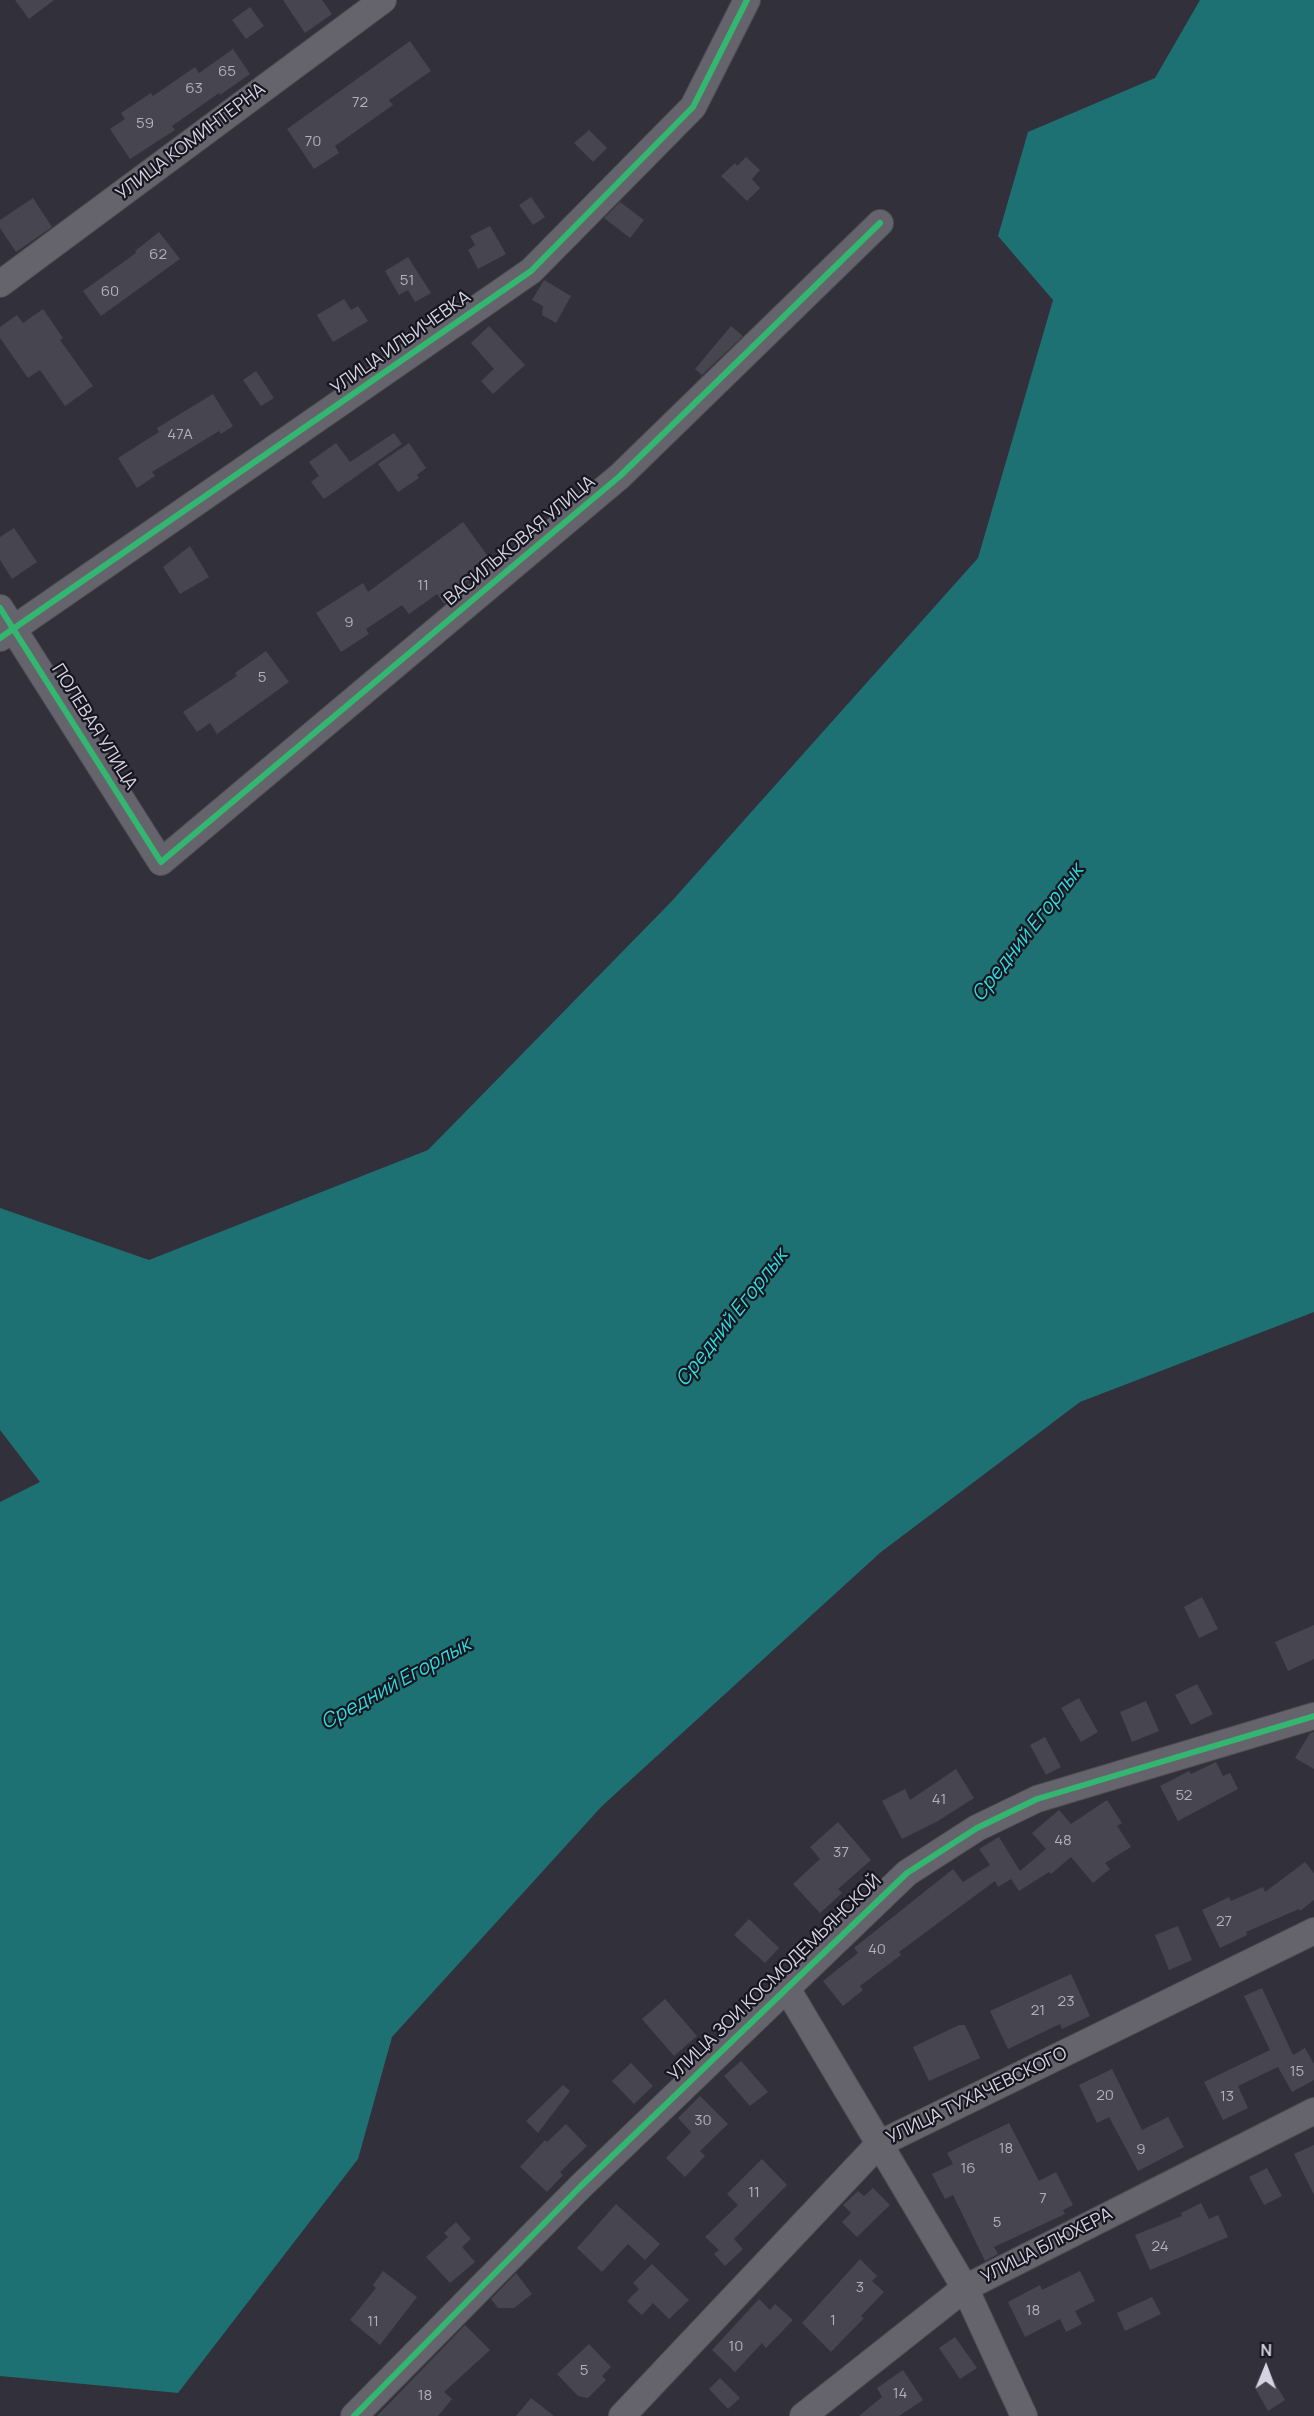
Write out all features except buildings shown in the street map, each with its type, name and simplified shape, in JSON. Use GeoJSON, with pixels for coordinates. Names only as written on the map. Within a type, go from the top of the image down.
{"type":"FeatureCollection","features":[{"type":"Feature","properties":{"kind":"street","name":"УЛИЦА КОМИНТЕРНА"},"geometry":{"type":"LineString","coordinates":[[0,284],[383,0]]}},
{"type":"Feature","properties":{"kind":"street","name":"УЛИЦА ИЛЬИЧЕВКА"},"geometry":{"type":"LineString","coordinates":[[5,625],[531,271],[693,106],[747,0]]}},
{"type":"Feature","properties":{"kind":"street","name":"ВАСИЛЬКОВАЯ УЛИЦА"},"geometry":{"type":"LineString","coordinates":[[161,862],[620,476],[880,223]]}},
{"type":"Feature","properties":{"kind":"street","name":"ПОЛЕВАЯ УЛИЦА"},"geometry":{"type":"LineString","coordinates":[[5,625],[161,862]]}},
{"type":"Feature","properties":{"kind":"street","name":"УЛИЦА ЗОИ КОСМОДЕМЬЯНСКОЙ"},"geometry":{"type":"LineString","coordinates":[[354,2416],[581,2186],[907,1873],[977,1828],[1037,1799],[1314,1716]]}},
{"type":"Feature","properties":{"kind":"street","name":"УЛИЦА ТУХАЧЕВСКОГО"},"geometry":{"type":"LineString","coordinates":[[622,2416],[879,2144],[1314,1931]]}},
{"type":"Feature","properties":{"kind":"street"},"geometry":{"type":"LineString","coordinates":[[786,1987],[965,2288],[1024,2416]]}},
{"type":"Feature","properties":{"kind":"street","name":"УЛИЦА БЛЮХЕРА"},"geometry":{"type":"LineString","coordinates":[[803,2416],[965,2288],[1314,2111]]}},
{"type":"Feature","properties":{"kind":"water","name":"Средний Егорлык"},"geometry":{"type":"Polygon","coordinates":[[[1200,0],[1314,0],[1314,1312],[1080,1402],[881,1552],[602,1806],[392,2037],[358,2159],[178,2393],[0,2376],[0,1502],[40,1482],[0,1430],[0,1208],[149,1260],[428,1150],[671,902],[978,558],[1053,300],[998,236],[1028,132],[1155,78],[1200,0]]]}},
{"type":"Feature","properties":{"kind":"cycle path"},"geometry":{"type":"LineString","coordinates":[[0,638],[531,271],[693,107],[747,0]]}},
{"type":"Feature","properties":{"kind":"cycle path"},"geometry":{"type":"LineString","coordinates":[[0,608],[161,862],[620,476],[880,223]]}},
{"type":"Feature","properties":{"kind":"cycle path"},"geometry":{"type":"LineString","coordinates":[[354,2416],[581,2186],[907,1873],[977,1828],[1037,1799],[1314,1716]]}}]}
